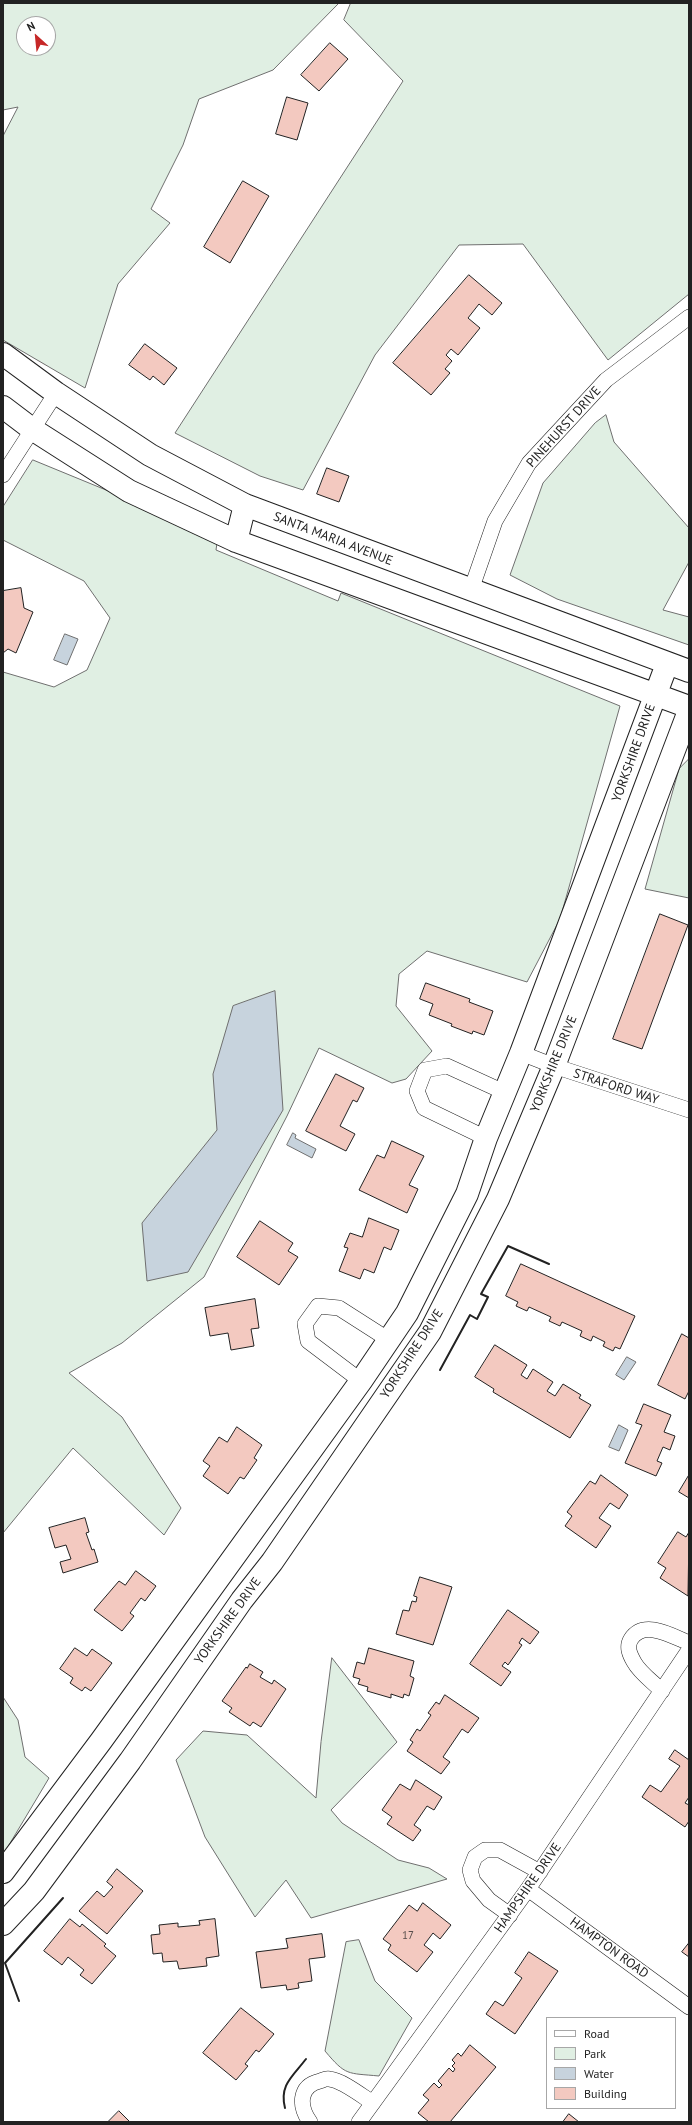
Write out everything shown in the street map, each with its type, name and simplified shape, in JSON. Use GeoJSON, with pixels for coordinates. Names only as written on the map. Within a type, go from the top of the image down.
{"type":"FeatureCollection","features":[{"type":"Feature","properties":{"kind":"street","name":"PINEHURST DRIVE"},"geometry":{"type":"LineString","coordinates":[[471,590],[495,521],[529,463],[606,380],[689,317]]}},
{"type":"Feature","properties":{"kind":"street","name":"SANTA MARIA AVENUE"},"geometry":{"type":"LineString","coordinates":[[3,354],[56,393],[150,456],[245,505],[412,569],[689,671]]}},
{"type":"Feature","properties":{"kind":"street"},"geometry":{"type":"LineString","coordinates":[[3,475],[56,393]]}},
{"type":"Feature","properties":{"kind":"street"},"geometry":{"type":"LineString","coordinates":[[3,407],[32,429],[130,490],[236,541],[689,707]]}},
{"type":"Feature","properties":{"kind":"street"},"geometry":{"type":"LineString","coordinates":[[236,541],[245,505]]}},
{"type":"Feature","properties":{"kind":"street"},"geometry":{"type":"LineString","coordinates":[[398,601],[412,569]]}},
{"type":"Feature","properties":{"kind":"street","name":"YORKSHIRE DRIVE"},"geometry":{"type":"LineString","coordinates":[[3,1872],[101,1741],[361,1381],[407,1313],[467,1194],[486,1138],[521,1053],[667,664]]}},
{"type":"Feature","properties":{"kind":"street","name":"YORKSHIRE DRIVE"},"geometry":{"type":"LineString","coordinates":[[3,1924],[34,1891],[130,1761],[430,1332],[498,1199],[554,1066],[689,711]]}},
{"type":"Feature","properties":{"kind":"street","name":"STRAFORD WAY"},"geometry":{"type":"LineString","coordinates":[[521,1053],[554,1066],[689,1110]]}},
{"type":"Feature","properties":{"kind":"street"},"geometry":{"type":"LineString","coordinates":[[486,1138],[424,1108],[417,1091],[425,1070],[447,1066],[504,1092]]}},
{"type":"Feature","properties":{"kind":"street"},"geometry":{"type":"LineString","coordinates":[[361,1381],[308,1341],[305,1324],[318,1306],[339,1308],[390,1340]]}},
{"type":"Feature","properties":{"kind":"street"},"geometry":{"type":"LineString","coordinates":[[232,1559],[259,1578]]}},
{"type":"Feature","properties":{"kind":"street"},"geometry":{"type":"LineString","coordinates":[[662,1691],[635,1664],[629,1652],[629,1642],[640,1630],[654,1629],[689,1643]]}},
{"type":"Feature","properties":{"kind":"street","name":"HAMPSHIRE DRIVE"},"geometry":{"type":"LineString","coordinates":[[359,2122],[510,1915],[689,1650]]}},
{"type":"Feature","properties":{"kind":"street"},"geometry":{"type":"LineString","coordinates":[[510,1915],[489,1900],[473,1881],[470,1870],[475,1857],[485,1850],[500,1850],[540,1872]]}},
{"type":"Feature","properties":{"kind":"street","name":"HAMPTON ROAD"},"geometry":{"type":"LineString","coordinates":[[528,1889],[689,2007]]}},
{"type":"Feature","properties":{"kind":"street"},"geometry":{"type":"LineString","coordinates":[[310,2122],[304,2114],[301,2100],[305,2088],[315,2082],[329,2079],[354,2090],[374,2103]]}},
{"type":"Feature","properties":{"kind":"green space"},"geometry":{"type":"Polygon","coordinates":[[[3,3],[339,3],[273,70],[199,99],[183,145],[151,209],[170,223],[118,284],[85,388],[3,340],[3,136],[18,107],[3,110],[3,3]]]}},
{"type":"Feature","properties":{"kind":"green space"},"geometry":{"type":"Polygon","coordinates":[[[351,3],[689,3],[689,294],[608,360],[523,244],[459,245],[375,355],[303,490],[260,476],[175,433],[403,81],[344,20],[351,3]]]}},
{"type":"Feature","properties":{"kind":"green space"},"geometry":{"type":"Polygon","coordinates":[[[606,415],[614,442],[689,528],[689,562],[663,610],[689,617],[689,645],[557,599],[510,575],[543,483],[595,423],[606,415]]]}},
{"type":"Feature","properties":{"kind":"green space"},"geometry":{"type":"Polygon","coordinates":[[[33,460],[218,536],[216,550],[338,601],[341,593],[620,706],[560,919],[527,982],[427,951],[399,974],[396,1006],[432,1051],[406,1079],[392,1083],[319,1048],[287,1116],[204,1277],[122,1343],[69,1373],[122,1417],[181,1508],[164,1535],[73,1448],[3,1533],[3,672],[54,687],[87,670],[110,618],[84,581],[3,540],[3,507],[33,460]]]}},
{"type":"Feature","properties":{"kind":"green space"},"geometry":{"type":"Polygon","coordinates":[[[689,759],[689,898],[645,889],[679,769],[689,759]]]}},
{"type":"Feature","properties":{"kind":"green space"},"geometry":{"type":"Polygon","coordinates":[[[332,1658],[397,1742],[331,1810],[342,1823],[398,1860],[429,1868],[447,1879],[311,1918],[286,1880],[255,1917],[205,1837],[176,1760],[203,1731],[247,1735],[316,1798],[321,1742],[332,1658]]]}},
{"type":"Feature","properties":{"kind":"green space"},"geometry":{"type":"Polygon","coordinates":[[[3,1697],[18,1720],[25,1757],[49,1778],[3,1855],[3,1697]]]}},
{"type":"Feature","properties":{"kind":"green space"},"geometry":{"type":"Polygon","coordinates":[[[359,1940],[375,1981],[412,2018],[379,2076],[348,2072],[338,2065],[325,2051],[346,1942],[359,1940]]]}},
{"type":"Feature","properties":{"kind":"water"},"geometry":{"type":"Polygon","coordinates":[[[65,634],[78,639],[67,665],[54,660],[65,634]]]}},
{"type":"Feature","properties":{"kind":"water"},"geometry":{"type":"Polygon","coordinates":[[[275,991],[283,1110],[188,1272],[147,1281],[142,1223],[217,1130],[213,1074],[233,1006],[275,991]]]}},
{"type":"Feature","properties":{"kind":"water"},"geometry":{"type":"Polygon","coordinates":[[[293,1133],[296,1135],[295,1138],[316,1149],[312,1158],[287,1145],[293,1133]]]}},
{"type":"Feature","properties":{"kind":"water"},"geometry":{"type":"Polygon","coordinates":[[[627,1357],[636,1362],[624,1380],[616,1375],[627,1357]]]}},
{"type":"Feature","properties":{"kind":"water"},"geometry":{"type":"Polygon","coordinates":[[[619,1425],[628,1430],[619,1451],[609,1447],[619,1425]]]}},
{"type":"Feature","properties":{"kind":"building"},"geometry":{"type":"Polygon","coordinates":[[[330,43],[348,59],[319,91],[301,75],[330,43]]]}},
{"type":"Feature","properties":{"kind":"building"},"geometry":{"type":"Polygon","coordinates":[[[287,97],[308,103],[297,140],[276,134],[287,97]]]}},
{"type":"Feature","properties":{"kind":"building"},"geometry":{"type":"Polygon","coordinates":[[[243,181],[269,196],[230,263],[204,247],[243,181]]]}},
{"type":"Feature","properties":{"kind":"building"},"geometry":{"type":"Polygon","coordinates":[[[469,275],[502,303],[492,315],[479,304],[468,318],[480,328],[458,355],[451,349],[446,355],[452,361],[445,369],[450,373],[431,395],[393,363],[469,275]]]}},
{"type":"Feature","properties":{"kind":"building"},"geometry":{"type":"Polygon","coordinates":[[[145,344],[177,368],[164,385],[153,376],[150,380],[129,365],[145,344]]]}},
{"type":"Feature","properties":{"kind":"building"},"geometry":{"type":"Polygon","coordinates":[[[327,468],[349,476],[339,502],[317,494],[327,468]]]}},
{"type":"Feature","properties":{"kind":"building"},"geometry":{"type":"Polygon","coordinates":[[[21,588],[24,608],[33,612],[16,653],[8,649],[3,653],[3,591],[21,588]]]}},
{"type":"Feature","properties":{"kind":"building"},"geometry":{"type":"Polygon","coordinates":[[[660,914],[688,925],[642,1049],[613,1039],[660,914]]]}},
{"type":"Feature","properties":{"kind":"building"},"geometry":{"type":"Polygon","coordinates":[[[426,983],[470,999],[469,1002],[493,1011],[484,1035],[473,1031],[472,1034],[429,1015],[433,1004],[420,999],[426,983]]]}},
{"type":"Feature","properties":{"kind":"building"},"geometry":{"type":"Polygon","coordinates":[[[336,1074],[364,1088],[357,1102],[353,1100],[340,1126],[355,1134],[346,1151],[306,1131],[336,1074]]]}},
{"type":"Feature","properties":{"kind":"building"},"geometry":{"type":"Polygon","coordinates":[[[392,1141],[424,1156],[409,1185],[418,1189],[407,1213],[359,1190],[377,1155],[384,1158],[392,1141]]]}},
{"type":"Feature","properties":{"kind":"building"},"geometry":{"type":"Polygon","coordinates":[[[369,1218],[399,1230],[391,1250],[384,1247],[374,1273],[364,1269],[360,1279],[339,1271],[348,1248],[344,1247],[350,1233],[362,1237],[369,1218]]]}},
{"type":"Feature","properties":{"kind":"building"},"geometry":{"type":"Polygon","coordinates":[[[260,1221],[293,1243],[288,1251],[298,1257],[279,1285],[237,1257],[260,1221]]]}},
{"type":"Feature","properties":{"kind":"building"},"geometry":{"type":"Polygon","coordinates":[[[521,1264],[635,1316],[620,1349],[615,1347],[613,1351],[603,1346],[605,1342],[593,1336],[591,1341],[580,1336],[582,1331],[562,1322],[560,1326],[549,1321],[551,1317],[529,1307],[527,1311],[516,1306],[518,1302],[506,1296],[521,1264]]]}},
{"type":"Feature","properties":{"kind":"building"},"geometry":{"type":"Polygon","coordinates":[[[255,1299],[259,1328],[251,1329],[254,1346],[231,1350],[228,1333],[210,1336],[205,1308],[255,1299]]]}},
{"type":"Feature","properties":{"kind":"building"},"geometry":{"type":"Polygon","coordinates":[[[682,1334],[689,1338],[689,1391],[685,1399],[658,1385],[682,1334]]]}},
{"type":"Feature","properties":{"kind":"building"},"geometry":{"type":"Polygon","coordinates":[[[495,1345],[527,1365],[521,1375],[527,1379],[533,1369],[553,1382],[547,1391],[555,1396],[563,1384],[581,1395],[579,1398],[591,1405],[570,1438],[493,1392],[494,1389],[475,1377],[495,1345]]]}},
{"type":"Feature","properties":{"kind":"building"},"geometry":{"type":"Polygon","coordinates":[[[644,1404],[671,1415],[664,1432],[675,1436],[670,1450],[663,1447],[657,1461],[662,1463],[656,1476],[625,1463],[642,1425],[636,1423],[644,1404]]]}},
{"type":"Feature","properties":{"kind":"building"},"geometry":{"type":"Polygon","coordinates":[[[237,1427],[262,1445],[254,1458],[257,1460],[244,1479],[240,1477],[228,1494],[203,1476],[210,1466],[203,1461],[219,1437],[227,1442],[237,1427]]]}},
{"type":"Feature","properties":{"kind":"building"},"geometry":{"type":"Polygon","coordinates":[[[601,1475],[628,1495],[619,1509],[610,1503],[599,1518],[611,1526],[596,1548],[565,1526],[572,1516],[567,1512],[590,1481],[595,1484],[601,1475]]]}},
{"type":"Feature","properties":{"kind":"building"},"geometry":{"type":"Polygon","coordinates":[[[689,1475],[689,1498],[679,1492],[689,1475]]]}},
{"type":"Feature","properties":{"kind":"building"},"geometry":{"type":"Polygon","coordinates":[[[85,1518],[89,1532],[86,1533],[92,1550],[94,1549],[98,1562],[63,1573],[60,1562],[71,1559],[66,1545],[55,1548],[49,1528],[85,1518]]]}},
{"type":"Feature","properties":{"kind":"building"},"geometry":{"type":"Polygon","coordinates":[[[678,1532],[686,1537],[689,1532],[688,1596],[660,1578],[666,1568],[658,1563],[678,1532]]]}},
{"type":"Feature","properties":{"kind":"building"},"geometry":{"type":"Polygon","coordinates":[[[136,1571],[156,1586],[145,1601],[141,1598],[130,1613],[134,1616],[122,1631],[94,1610],[119,1581],[125,1585],[136,1571]]]}},
{"type":"Feature","properties":{"kind":"building"},"geometry":{"type":"Polygon","coordinates":[[[420,1577],[452,1587],[433,1645],[396,1634],[403,1610],[409,1611],[412,1601],[416,1602],[417,1597],[414,1596],[420,1577]]]}},
{"type":"Feature","properties":{"kind":"building"},"geometry":{"type":"Polygon","coordinates":[[[508,1610],[539,1632],[530,1644],[522,1638],[519,1643],[522,1645],[508,1665],[505,1662],[502,1666],[511,1672],[501,1686],[470,1664],[508,1610]]]}},
{"type":"Feature","properties":{"kind":"building"},"geometry":{"type":"Polygon","coordinates":[[[75,1648],[87,1656],[92,1649],[112,1663],[91,1691],[85,1687],[82,1691],[70,1683],[73,1678],[60,1669],[75,1648]]]}},
{"type":"Feature","properties":{"kind":"building"},"geometry":{"type":"Polygon","coordinates":[[[369,1648],[414,1661],[410,1676],[414,1678],[409,1696],[404,1694],[403,1698],[391,1694],[391,1698],[367,1691],[368,1687],[358,1684],[360,1679],[353,1677],[357,1662],[364,1664],[369,1648]]]}},
{"type":"Feature","properties":{"kind":"building"},"geometry":{"type":"Polygon","coordinates":[[[250,1664],[263,1672],[260,1677],[272,1684],[274,1680],[286,1689],[261,1727],[253,1722],[250,1726],[229,1712],[232,1708],[222,1701],[246,1667],[247,1668],[250,1664]]]}},
{"type":"Feature","properties":{"kind":"building"},"geometry":{"type":"Polygon","coordinates":[[[445,1695],[479,1718],[468,1733],[462,1729],[443,1757],[450,1762],[441,1774],[407,1751],[413,1742],[410,1740],[417,1729],[420,1731],[431,1715],[428,1713],[436,1702],[439,1704],[445,1695]]]}},
{"type":"Feature","properties":{"kind":"building"},"geometry":{"type":"Polygon","coordinates":[[[675,1750],[689,1760],[689,1797],[685,1803],[689,1805],[689,1821],[685,1827],[642,1797],[650,1785],[661,1792],[680,1766],[669,1759],[675,1750]]]}},
{"type":"Feature","properties":{"kind":"building"},"geometry":{"type":"Polygon","coordinates":[[[416,1780],[442,1797],[434,1810],[427,1806],[414,1825],[421,1830],[413,1841],[387,1824],[392,1817],[382,1810],[400,1784],[410,1790],[416,1780]]]}},
{"type":"Feature","properties":{"kind":"building"},"geometry":{"type":"Polygon","coordinates":[[[117,1869],[143,1891],[107,1934],[79,1911],[97,1891],[104,1897],[113,1887],[107,1882],[117,1869]]]}},
{"type":"Feature","properties":{"kind":"building"},"geometry":{"type":"Polygon","coordinates":[[[423,1903],[451,1925],[440,1939],[433,1933],[424,1945],[433,1952],[417,1972],[388,1950],[391,1945],[383,1939],[409,1905],[417,1911],[423,1903]]]}},
{"type":"Feature","properties":{"kind":"building"},"geometry":{"type":"Polygon","coordinates":[[[70,1919],[80,1927],[82,1924],[106,1944],[104,1946],[116,1956],[92,1984],[80,1975],[84,1970],[68,1957],[62,1965],[44,1951],[70,1919]]]}},
{"type":"Feature","properties":{"kind":"building"},"geometry":{"type":"Polygon","coordinates":[[[215,1919],[219,1956],[206,1958],[207,1966],[179,1969],[177,1961],[163,1962],[162,1953],[153,1954],[151,1935],[160,1934],[159,1925],[178,1923],[178,1927],[200,1925],[199,1921],[215,1919]]]}},
{"type":"Feature","properties":{"kind":"building"},"geometry":{"type":"Polygon","coordinates":[[[322,1934],[325,1957],[309,1959],[312,1981],[298,1983],[299,1988],[287,1990],[286,1985],[261,1988],[256,1952],[288,1948],[286,1939],[322,1934]]]}},
{"type":"Feature","properties":{"kind":"building"},"geometry":{"type":"Polygon","coordinates":[[[689,1943],[689,1957],[682,1952],[689,1943]]]}},
{"type":"Feature","properties":{"kind":"building"},"geometry":{"type":"Polygon","coordinates":[[[529,1952],[558,1971],[515,2034],[486,2014],[495,2001],[503,2006],[522,1978],[515,1973],[529,1952]]]}},
{"type":"Feature","properties":{"kind":"building"},"geometry":{"type":"Polygon","coordinates":[[[241,2008],[274,2034],[259,2052],[256,2050],[245,2064],[248,2066],[236,2080],[203,2053],[241,2008]]]}},
{"type":"Feature","properties":{"kind":"building"},"geometry":{"type":"Polygon","coordinates":[[[470,2045],[496,2067],[450,2122],[429,2122],[418,2113],[429,2100],[423,2095],[434,2083],[439,2088],[442,2085],[438,2081],[449,2068],[453,2072],[455,2069],[452,2066],[455,2063],[452,2060],[458,2053],[461,2056],[470,2045]]]}},
{"type":"Feature","properties":{"kind":"building"},"geometry":{"type":"Polygon","coordinates":[[[119,2111],[130,2122],[108,2122],[119,2111]]]}},
{"type":"Feature","properties":{"kind":"building"},"geometry":{"type":"Polygon","coordinates":[[[569,2114],[579,2122],[563,2122],[569,2114]]]}},
{"type":"Feature","properties":{"kind":"wall"},"geometry":{"type":"LineString","coordinates":[[440,1370],[470,1315],[477,1319],[488,1297],[481,1294],[508,1246],[549,1264]]}},
{"type":"Feature","properties":{"kind":"wall"},"geometry":{"type":"LineString","coordinates":[[19,2001],[5,1963],[63,1898]]}},
{"type":"Feature","properties":{"kind":"wall"},"geometry":{"type":"LineString","coordinates":[[285,2108],[284,2093],[288,2081],[306,2059]]}}]}
